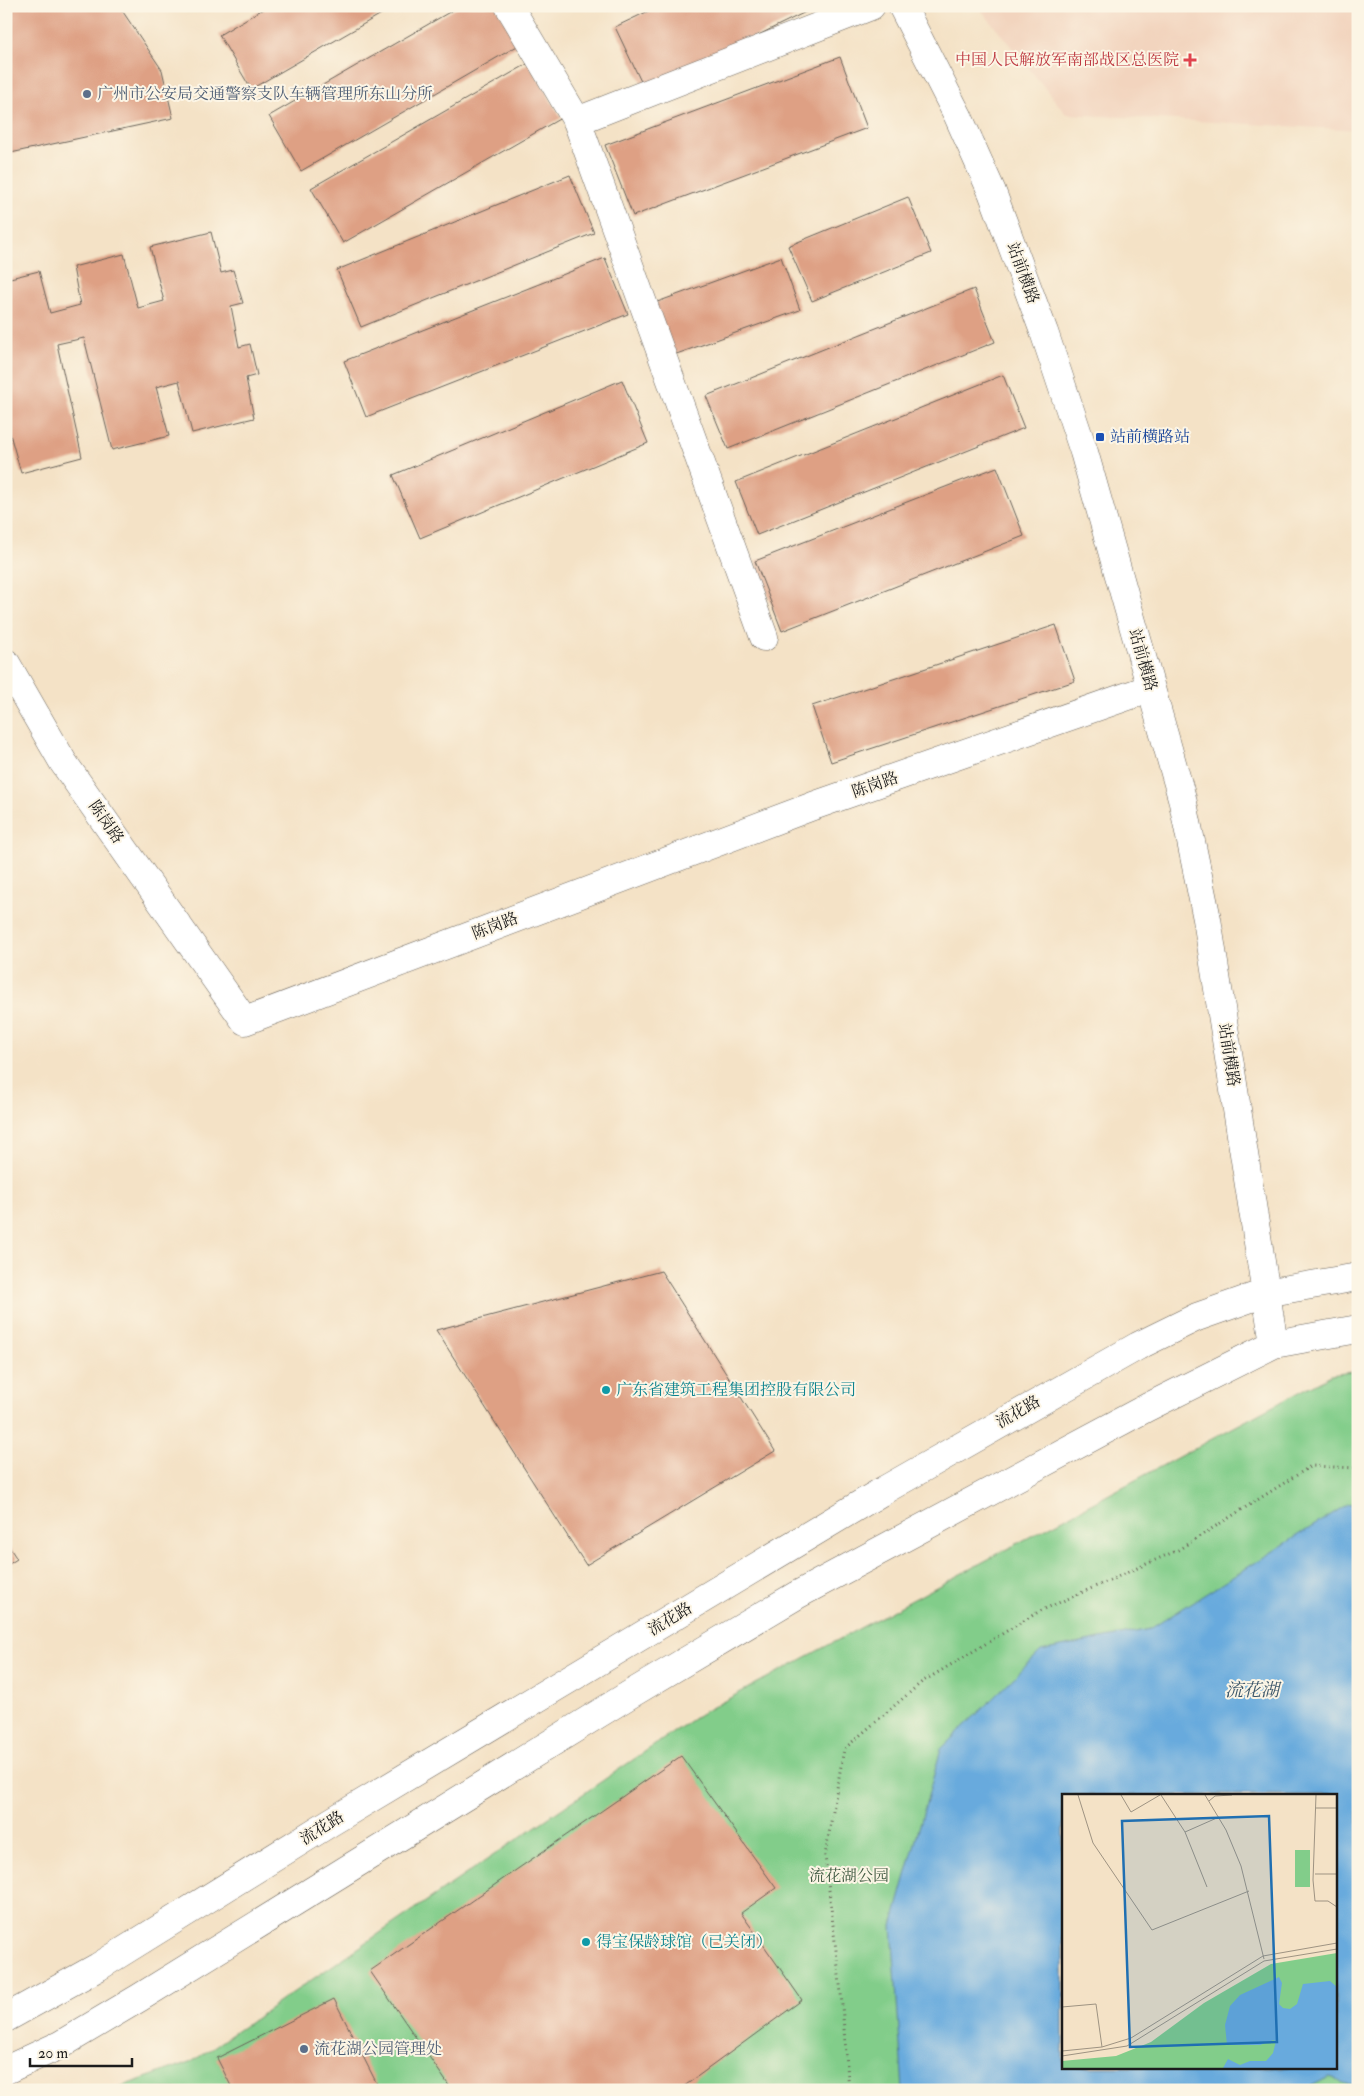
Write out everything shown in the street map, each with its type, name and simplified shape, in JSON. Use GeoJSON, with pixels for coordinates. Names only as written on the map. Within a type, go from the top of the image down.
{"type":"FeatureCollection","features":[{"type":"Feature","properties":{"kind":"street"},"geometry":{"type":"LineString","coordinates":[[509,6],[577,121],[764,637]]}},
{"type":"Feature","properties":{"kind":"street"},"geometry":{"type":"LineString","coordinates":[[577,121],[871,6]]}},
{"type":"Feature","properties":{"kind":"street","name":"站前横路"},"geometry":{"type":"LineString","coordinates":[[902,6],[958,116],[1018,259],[1084,452],[1182,798],[1207,919],[1274,1344]]}},
{"type":"Feature","properties":{"kind":"street","name":"陈岗路"},"geometry":{"type":"LineString","coordinates":[[6,663],[63,762],[245,1021],[813,806],[1151,688]]}},
{"type":"Feature","properties":{"kind":"street","name":"流花路"},"geometry":{"type":"LineString","coordinates":[[6,2018],[98,1967],[356,1807],[877,1494],[1035,1402],[1138,1346],[1189,1322],[1266,1293],[1358,1277]]}},
{"type":"Feature","properties":{"kind":"street"},"geometry":{"type":"LineString","coordinates":[[6,2070],[60,2045],[139,1998],[628,1695],[797,1595],[1148,1407],[1274,1344],[1358,1329]]}},
{"type":"Feature","properties":{"kind":"path"},"geometry":{"type":"LineString","coordinates":[[849,2090],[841,1993],[825,1856],[844,1749],[922,1682],[1040,1611],[1178,1550],[1311,1466],[1358,1468]]}},
{"type":"Feature","properties":{"kind":"shaded area","name":"中国人民解放军南部战区总医院"},"geometry":{"type":"Polygon","coordinates":[[[978,6],[1358,6],[1358,130],[1066,114],[978,6]]]}},
{"type":"Feature","properties":{"kind":"green space","name":"流花湖公园"},"geometry":{"type":"Polygon","coordinates":[[[1358,1371],[1358,2090],[111,2090],[193,2061],[700,1714],[1331,1375],[1358,1371]]]}},
{"type":"Feature","properties":{"kind":"water","name":"流花湖"},"geometry":{"type":"Polygon","coordinates":[[[1358,1503],[1358,2090],[1355,2090],[1356,2086],[1329,2077],[1304,2090],[903,2090],[892,1926],[941,1749],[1041,1651],[1150,1629],[1348,1504],[1358,1503]]]}},
{"type":"Feature","properties":{"kind":"building","name":"广州市公安局交通警察支队车辆管理所东山分所"},"geometry":{"type":"Polygon","coordinates":[[[6,6],[119,6],[162,70],[173,118],[6,154],[6,6]]]}},
{"type":"Feature","properties":{"kind":"building"},"geometry":{"type":"Polygon","coordinates":[[[268,6],[395,6],[251,89],[219,35],[268,6]]]}},
{"type":"Feature","properties":{"kind":"building"},"geometry":{"type":"Polygon","coordinates":[[[460,6],[496,6],[519,45],[301,171],[269,116],[460,6]]]}},
{"type":"Feature","properties":{"kind":"building"},"geometry":{"type":"Polygon","coordinates":[[[659,6],[818,6],[645,90],[615,27],[659,6]]]}},
{"type":"Feature","properties":{"kind":"building"},"geometry":{"type":"Polygon","coordinates":[[[840,57],[867,128],[633,216],[605,145],[840,57]]]}},
{"type":"Feature","properties":{"kind":"building"},"geometry":{"type":"Polygon","coordinates":[[[529,63],[561,118],[343,243],[311,188],[529,63]]]}},
{"type":"Feature","properties":{"kind":"building"},"geometry":{"type":"Polygon","coordinates":[[[570,175],[594,233],[361,327],[337,270],[570,175]]]}},
{"type":"Feature","properties":{"kind":"building"},"geometry":{"type":"Polygon","coordinates":[[[908,197],[931,253],[812,301],[788,246],[908,197]]]}},
{"type":"Feature","properties":{"kind":"building"},"geometry":{"type":"Polygon","coordinates":[[[211,232],[221,273],[233,270],[243,303],[231,306],[239,347],[250,344],[257,375],[246,378],[254,418],[192,433],[179,381],[156,387],[169,436],[112,450],[84,338],[57,344],[82,457],[21,473],[6,420],[6,279],[39,271],[50,313],[80,305],[73,267],[124,254],[138,308],[164,301],[150,247],[211,232]]]}},
{"type":"Feature","properties":{"kind":"building"},"geometry":{"type":"Polygon","coordinates":[[[781,257],[800,310],[668,357],[649,305],[781,257]]]}},
{"type":"Feature","properties":{"kind":"building"},"geometry":{"type":"Polygon","coordinates":[[[605,258],[628,314],[366,417],[344,361],[605,258]]]}},
{"type":"Feature","properties":{"kind":"building"},"geometry":{"type":"Polygon","coordinates":[[[974,289],[995,342],[728,449],[706,396],[974,289]]]}},
{"type":"Feature","properties":{"kind":"building"},"geometry":{"type":"Polygon","coordinates":[[[1003,375],[1024,428],[757,535],[736,482],[1003,375]]]}},
{"type":"Feature","properties":{"kind":"building"},"geometry":{"type":"Polygon","coordinates":[[[622,380],[648,443],[420,538],[393,475],[622,380]]]}},
{"type":"Feature","properties":{"kind":"building"},"geometry":{"type":"Polygon","coordinates":[[[997,467],[1024,536],[782,631],[755,561],[997,467]]]}},
{"type":"Feature","properties":{"kind":"building"},"geometry":{"type":"Polygon","coordinates":[[[1056,625],[1075,681],[831,762],[812,706],[1056,625]]]}},
{"type":"Feature","properties":{"kind":"building","name":"广东省建筑工程集团控股有限公司"},"geometry":{"type":"Polygon","coordinates":[[[661,1271],[775,1451],[586,1565],[436,1330],[661,1271]]]}},
{"type":"Feature","properties":{"kind":"building"},"geometry":{"type":"Polygon","coordinates":[[[6,1542],[17,1559],[6,1566],[6,1542]]]}},
{"type":"Feature","properties":{"kind":"building","name":"得宝保龄球馆（已关闭）"},"geometry":{"type":"Polygon","coordinates":[[[681,1756],[776,1888],[741,1913],[802,2000],[679,2090],[452,2090],[370,1971],[681,1756]]]}},
{"type":"Feature","properties":{"kind":"building"},"geometry":{"type":"Polygon","coordinates":[[[334,1999],[380,2090],[233,2090],[217,2058],[334,1999]]]}},
{"type":"Feature","properties":{"kind":"place","name":"中国人民解放军南部战区总医院"},"geometry":{"type":"Point","coordinates":[1190,60]}},
{"type":"Feature","properties":{"kind":"place","name":"广州市公安局交通警察支队车辆管理所东山分所"},"geometry":{"type":"Point","coordinates":[87,94]}},
{"type":"Feature","properties":{"kind":"place","name":"站前横路站"},"geometry":{"type":"Point","coordinates":[1100,437]}},
{"type":"Feature","properties":{"kind":"place","name":"广东省建筑工程集团控股有限公司"},"geometry":{"type":"Point","coordinates":[606,1390]}},
{"type":"Feature","properties":{"kind":"place","name":"得宝保龄球馆（已关闭）"},"geometry":{"type":"Point","coordinates":[586,1942]}},
{"type":"Feature","properties":{"kind":"place","name":"流花湖公园管理处"},"geometry":{"type":"Point","coordinates":[304,2049]}}]}
